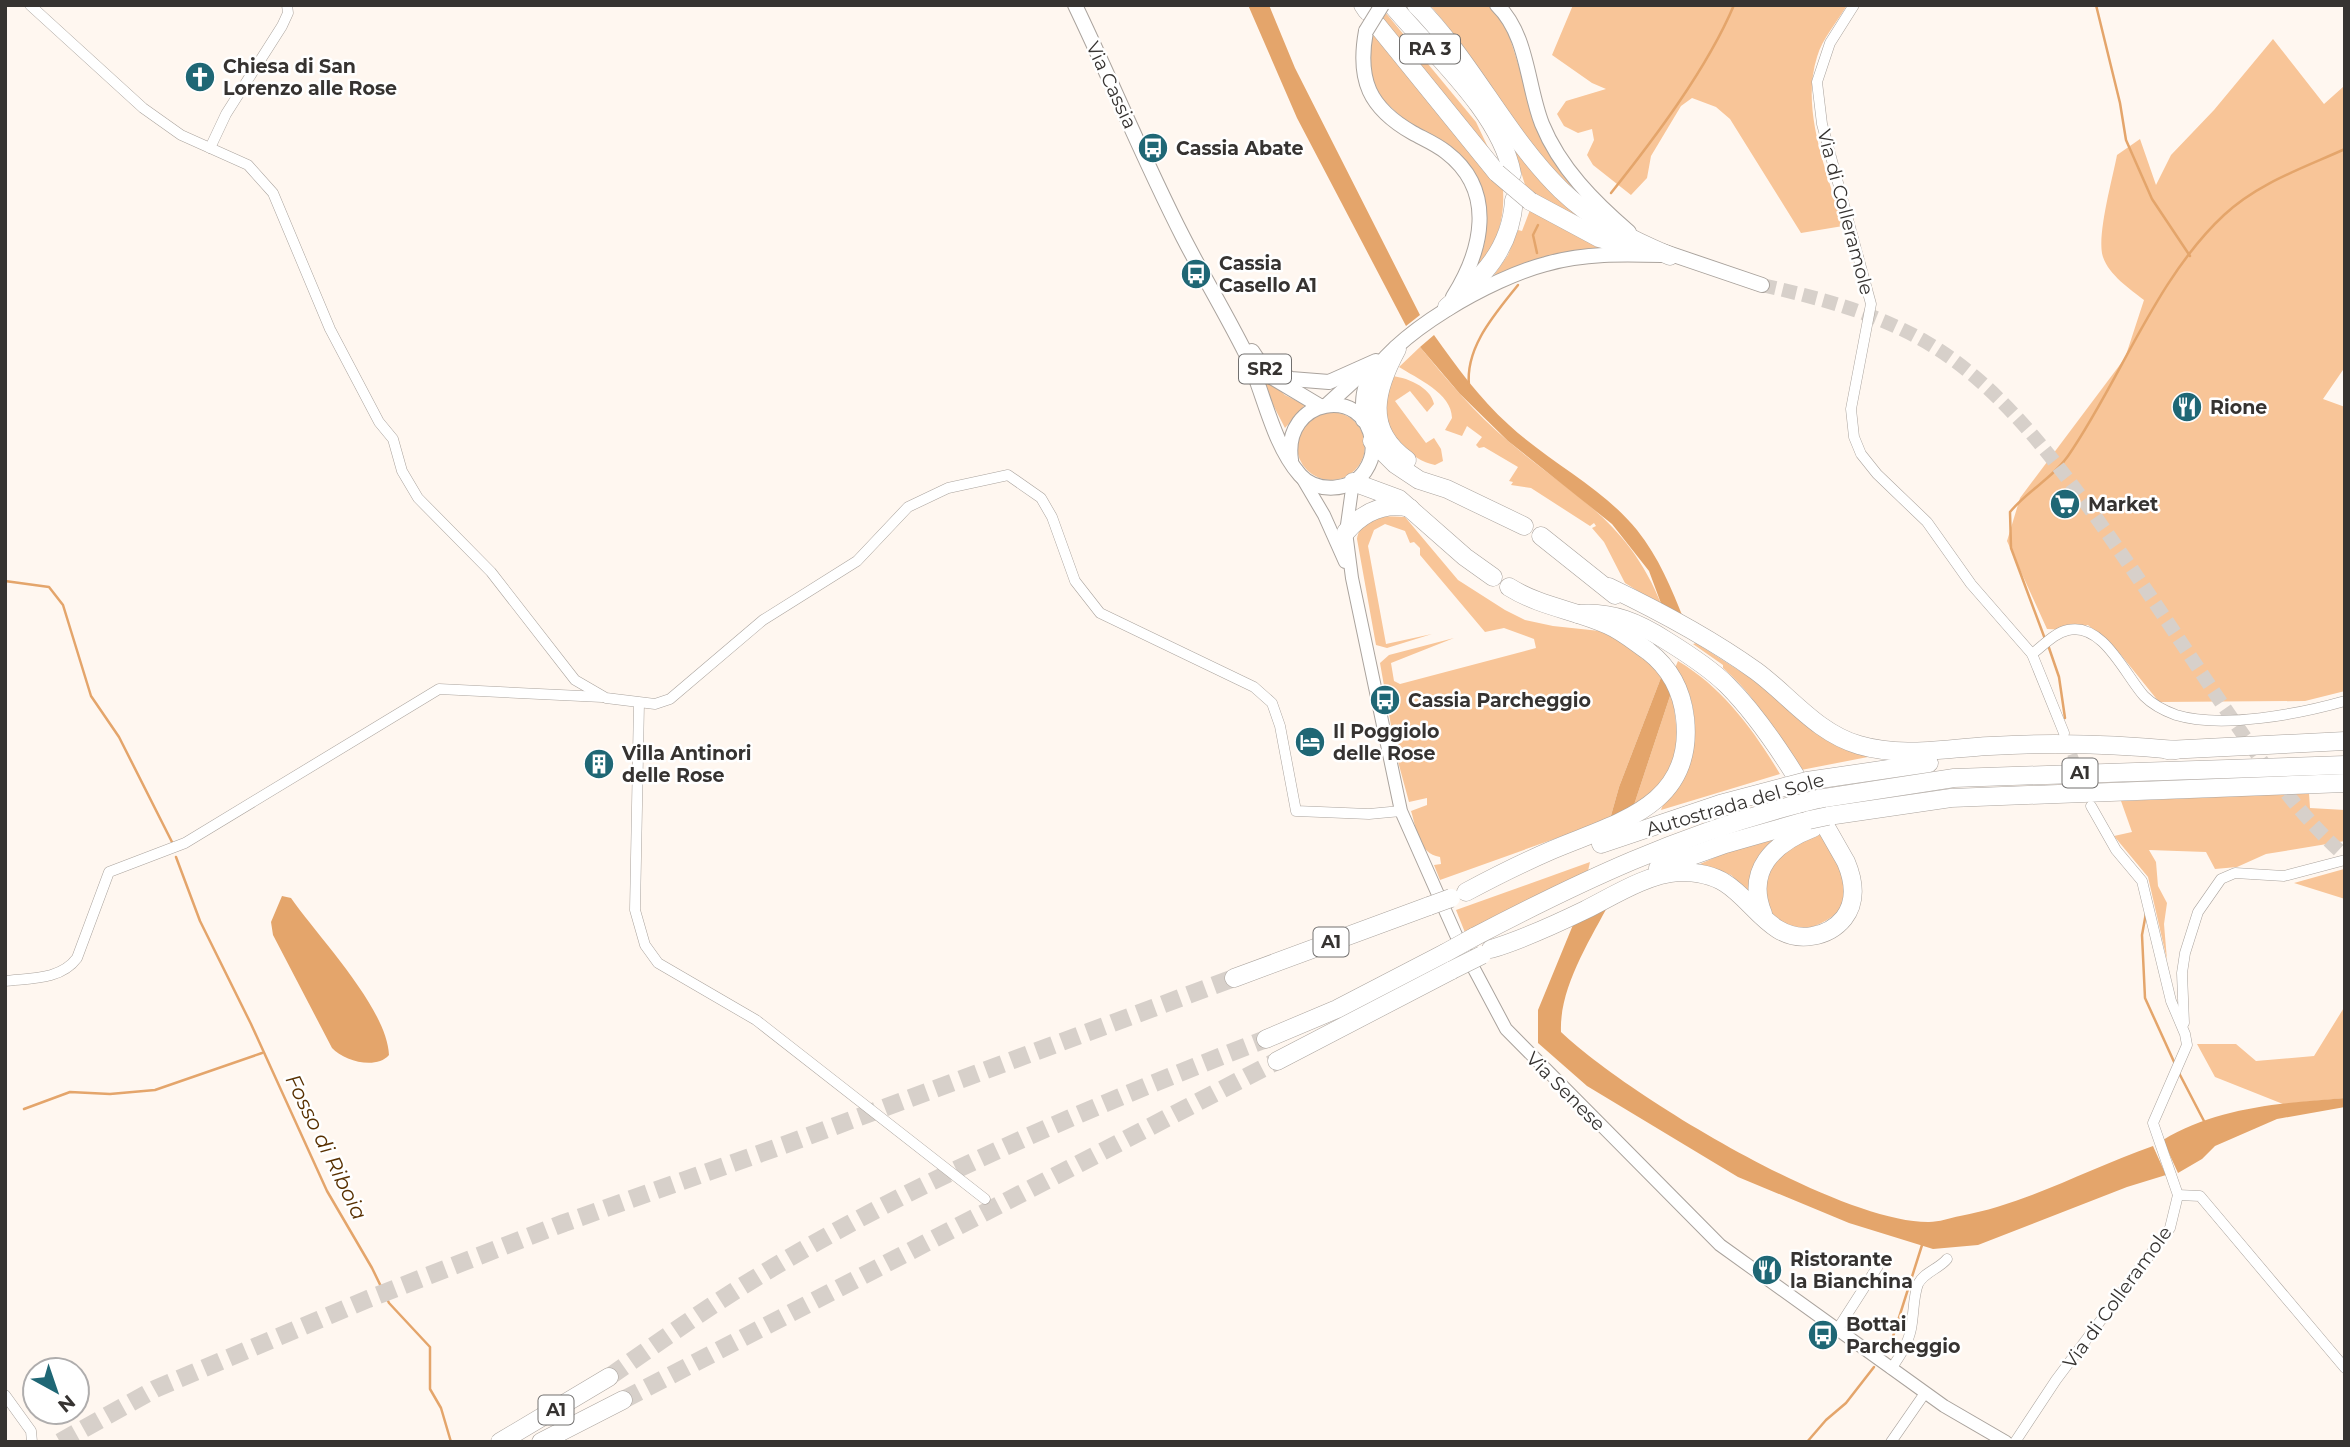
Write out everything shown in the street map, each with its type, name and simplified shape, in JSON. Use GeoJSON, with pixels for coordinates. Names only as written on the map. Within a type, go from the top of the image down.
{"type":"FeatureCollection","features":[{"type":"Feature","properties":{"kind":"highway"},"geometry":{"type":"LineString","coordinates":[[1416,5],[1468,65],[1525,147],[1562,191],[1623,237],[1670,256]]}},
{"type":"Feature","properties":{"kind":"highway","name":"RA 3"},"geometry":{"type":"LineString","coordinates":[[1393,6],[1495,130],[1509,159],[1504,173]]}},
{"type":"Feature","properties":{"kind":"highway"},"geometry":{"type":"LineString","coordinates":[[1371,15],[1504,173],[1522,201],[1599,238],[1670,256]]}},
{"type":"Feature","properties":{"kind":"highway"},"geometry":{"type":"LineString","coordinates":[[1447,307],[1474,285],[1495,259],[1522,201]]}},
{"type":"Feature","properties":{"kind":"highway"},"geometry":{"type":"LineString","coordinates":[[1397,349],[1378,390],[1379,418],[1385,434],[1401,456],[1435,477],[1447,489]]}},
{"type":"Feature","properties":{"kind":"highway"},"geometry":{"type":"LineString","coordinates":[[1373,441],[1407,472],[1430,485],[1447,489],[1524,526]]}},
{"type":"Feature","properties":{"kind":"highway"},"geometry":{"type":"LineString","coordinates":[[1353,482],[1399,499],[1414,509],[1465,557],[1493,577]]}},
{"type":"Feature","properties":{"kind":"highway"},"geometry":{"type":"LineString","coordinates":[[1346,532],[1364,514],[1376,509],[1388,506],[1414,509]]}},
{"type":"Feature","properties":{"kind":"highway"},"geometry":{"type":"LineString","coordinates":[[1541,536],[1609,587],[1652,608],[1753,669],[1830,732],[1875,749],[1913,753],[2080,742],[2176,750]]}},
{"type":"Feature","properties":{"kind":"highway"},"geometry":{"type":"LineString","coordinates":[[1509,587],[1541,604],[1578,614],[1618,630],[1664,666],[1680,692],[1686,729],[1675,779],[1644,810],[1592,841]]}},
{"type":"Feature","properties":{"kind":"highway"},"geometry":{"type":"LineString","coordinates":[[1277,1061],[1487,952],[1624,887],[1664,875],[1702,873],[1732,888],[1785,934],[1798,937],[1817,935],[1830,930],[1842,920],[1850,908],[1852,877],[1844,858],[1754,717],[1725,683],[1629,615],[1609,587]]}},
{"type":"Feature","properties":{"kind":"highway"},"geometry":{"type":"LineString","coordinates":[[1578,614],[1629,615]]}},
{"type":"Feature","properties":{"kind":"highway","name":"Autostrada del Sole"},"geometry":{"type":"LineString","coordinates":[[1234,978],[1458,895],[1592,841],[1637,831],[1807,781],[1948,760],[2345,741]]}},
{"type":"Feature","properties":{"kind":"highway","name":"Autostrada del Sole"},"geometry":{"type":"LineString","coordinates":[[1266,1039],[1337,1009],[1567,889],[1641,855],[1719,826],[1798,804],[1954,778],[2345,765]]}},
{"type":"Feature","properties":{"kind":"highway","name":"Autostrada del Sole"},"geometry":{"type":"LineString","coordinates":[[1624,887],[1725,844],[1830,820],[1951,798],[2345,783]]}},
{"type":"Feature","properties":{"kind":"highway"},"geometry":{"type":"LineString","coordinates":[[1766,920],[1756,890],[1763,865],[1811,824]]}},
{"type":"Feature","properties":{"kind":"highway","name":"A1"},"geometry":{"type":"LineString","coordinates":[[500,1442],[609,1377]]}},
{"type":"Feature","properties":{"kind":"highway","name":"A1"},"geometry":{"type":"LineString","coordinates":[[541,1442],[623,1399]]}},
{"type":"Feature","properties":{"kind":"main road","name":"Via Cassia"},"geometry":{"type":"LineString","coordinates":[[1075,5],[1172,217],[1226,314],[1256,376],[1282,445],[1300,475]]}},
{"type":"Feature","properties":{"kind":"main road"},"geometry":{"type":"LineString","coordinates":[[1497,5],[1513,26],[1536,106],[1559,155],[1597,204],[1628,232],[1670,256],[1762,285]]}},
{"type":"Feature","properties":{"kind":"main road"},"geometry":{"type":"LineString","coordinates":[[1371,15],[1362,62],[1364,79],[1378,107],[1411,132],[1447,152],[1463,169],[1476,194],[1481,225],[1479,244],[1468,271],[1447,307]]}},
{"type":"Feature","properties":{"kind":"main road"},"geometry":{"type":"LineString","coordinates":[[1373,441],[1363,419],[1366,385],[1397,349],[1447,307],[1498,282],[1545,264],[1590,256],[1670,256]]}},
{"type":"Feature","properties":{"kind":"main road","name":"Via Cassia"},"geometry":{"type":"LineString","coordinates":[[1226,314],[1268,376],[1323,406],[1347,408],[1363,419]]}},
{"type":"Feature","properties":{"kind":"main road"},"geometry":{"type":"LineString","coordinates":[[1260,362],[1291,379],[1329,382],[1397,349]]}},
{"type":"Feature","properties":{"kind":"main road"},"geometry":{"type":"LineString","coordinates":[[1291,460],[1289,446],[1298,421],[1323,406],[1376,361]]}},
{"type":"Feature","properties":{"kind":"main road","name":"SR2"},"geometry":{"type":"LineString","coordinates":[[1353,482],[1363,474],[1371,460],[1373,441]]}},
{"type":"Feature","properties":{"kind":"main road"},"geometry":{"type":"LineString","coordinates":[[1300,475],[1311,484],[1325,488],[1339,488],[1353,482]]}},
{"type":"Feature","properties":{"kind":"main road","name":"Via Senese"},"geometry":{"type":"LineString","coordinates":[[1300,475],[1324,515],[1352,578]]}},
{"type":"Feature","properties":{"kind":"main road","name":"Via Senese"},"geometry":{"type":"LineString","coordinates":[[1353,482],[1346,532],[1352,578],[1401,811],[1455,935],[1492,1009],[1506,1028],[1710,1237],[1760,1277],[1925,1393],[2006,1442]]}},
{"type":"Feature","properties":{"kind":"street"},"geometry":{"type":"LineString","coordinates":[[30,5],[143,108],[181,135],[248,165],[273,193],[330,329],[379,422],[393,439],[402,471],[418,498],[491,572],[575,680],[606,698]]}},
{"type":"Feature","properties":{"kind":"street"},"geometry":{"type":"LineString","coordinates":[[210,148],[226,114],[282,26],[288,13],[287,5]]}},
{"type":"Feature","properties":{"kind":"street","name":"Via di Colleramole"},"geometry":{"type":"LineString","coordinates":[[1854,5],[1830,43],[1816,82],[1822,124],[1871,304],[1851,409],[1854,437],[1861,454],[1877,474],[1927,522],[1971,584],[2032,654],[2064,733]]}},
{"type":"Feature","properties":{"kind":"street"},"geometry":{"type":"LineString","coordinates":[[5,981],[52,975],[71,967],[77,958],[109,872],[186,843],[439,689],[606,698],[654,704],[670,699],[763,620],[857,561],[908,507],[948,488],[1008,475],[1041,498],[1052,517],[1075,581],[1100,613],[1254,687],[1272,703],[1280,726],[1296,811],[1369,814],[1401,811]]}},
{"type":"Feature","properties":{"kind":"street"},"geometry":{"type":"LineString","coordinates":[[2032,654],[2053,637],[2068,630],[2084,630],[2099,640],[2152,703],[2177,715],[2201,719],[2289,715],[2345,701]]}},
{"type":"Feature","properties":{"kind":"street"},"geometry":{"type":"LineString","coordinates":[[639,703],[635,910],[645,944],[658,962],[756,1020],[985,1199]]}},
{"type":"Feature","properties":{"kind":"street"},"geometry":{"type":"LineString","coordinates":[[2091,806],[2116,850],[2142,881],[2171,1001],[2186,1034]]}},
{"type":"Feature","properties":{"kind":"street"},"geometry":{"type":"LineString","coordinates":[[2186,1034],[2182,1001],[2185,953],[2198,912],[2215,886],[2228,874],[2284,876],[2345,860]]}},
{"type":"Feature","properties":{"kind":"street","name":"Via di Colleramole"},"geometry":{"type":"LineString","coordinates":[[2015,1442],[2056,1380],[2170,1228],[2178,1195],[2153,1123],[2187,1045],[2186,1034]]}},
{"type":"Feature","properties":{"kind":"street"},"geometry":{"type":"LineString","coordinates":[[2178,1195],[2200,1196],[2345,1368]]}},
{"type":"Feature","properties":{"kind":"street"},"geometry":{"type":"LineString","coordinates":[[1891,1368],[1905,1349],[1911,1330],[1917,1287],[1922,1278],[1940,1268],[1947,1259]]}},
{"type":"Feature","properties":{"kind":"street"},"geometry":{"type":"LineString","coordinates":[[1837,1330],[1878,1266]]}},
{"type":"Feature","properties":{"kind":"street"},"geometry":{"type":"LineString","coordinates":[[1891,1442],[1925,1393]]}},
{"type":"Feature","properties":{"kind":"street"},"geometry":{"type":"LineString","coordinates":[[5,1395],[31,1431],[32,1442]]}},
{"type":"Feature","properties":{"kind":"shaded area"},"geometry":{"type":"Polygon","coordinates":[[[1248,5],[1269,5],[1295,68],[1420,315],[1406,326],[1297,118],[1248,5]]]}},
{"type":"Feature","properties":{"kind":"shaded area"},"geometry":{"type":"Polygon","coordinates":[[[1430,5],[1490,5],[1508,32],[1537,124],[1575,193],[1547,166],[1430,5]]]}},
{"type":"Feature","properties":{"kind":"shaded area"},"geometry":{"type":"Polygon","coordinates":[[[1573,5],[1847,5],[1819,50],[1812,99],[1818,142],[1843,226],[1801,233],[1730,119],[1716,107],[1692,98],[1681,106],[1651,156],[1647,178],[1631,195],[1593,165],[1587,155],[1594,140],[1592,129],[1578,133],[1564,126],[1557,114],[1566,101],[1606,89],[1592,83],[1552,55],[1573,5]]]}},
{"type":"Feature","properties":{"kind":"shaded area"},"geometry":{"type":"Polygon","coordinates":[[[1385,12],[1476,122],[1494,160],[1378,21],[1385,12]]]}},
{"type":"Feature","properties":{"kind":"shaded area"},"geometry":{"type":"Polygon","coordinates":[[[1371,32],[1503,189],[1502,214],[1497,234],[1473,273],[1484,246],[1486,223],[1478,186],[1384,101],[1372,82],[1368,57],[1371,32]]]}},
{"type":"Feature","properties":{"kind":"shaded area"},"geometry":{"type":"Polygon","coordinates":[[[2273,39],[2324,104],[2343,87],[2345,71],[2345,367],[2323,399],[2345,407],[2345,691],[2305,701],[2159,702],[2121,655],[2088,625],[2068,630],[2047,629],[2007,541],[2020,498],[2125,358],[2144,300],[2115,276],[2106,264],[2101,248],[2103,222],[2117,155],[2140,139],[2156,185],[2171,155],[2214,110],[2273,39]]]}},
{"type":"Feature","properties":{"kind":"shaded area"},"geometry":{"type":"Polygon","coordinates":[[[1511,140],[1593,224],[1568,218],[1526,188],[1511,140]]]}},
{"type":"Feature","properties":{"kind":"shaded area"},"geometry":{"type":"Polygon","coordinates":[[[1530,210],[1615,249],[1492,278],[1508,255],[1518,230],[1522,231],[1530,210]]]}},
{"type":"Feature","properties":{"kind":"shaded area"},"geometry":{"type":"Polygon","coordinates":[[[1434,335],[1498,415],[1608,501],[1637,530],[1658,562],[1684,620],[1662,606],[1649,571],[1612,524],[1508,441],[1460,394],[1420,347],[1434,335]]]}},
{"type":"Feature","properties":{"kind":"shaded area"},"geometry":{"type":"Polygon","coordinates":[[[1420,347],[1462,396],[1496,430],[1577,495],[1616,531],[1633,552],[1662,606],[1625,583],[1604,542],[1592,528],[1596,526],[1594,523],[1590,526],[1531,488],[1511,485],[1513,482],[1509,481],[1518,467],[1484,447],[1479,448],[1476,445],[1482,437],[1467,426],[1462,436],[1445,430],[1452,418],[1446,401],[1432,387],[1399,367],[1420,347]]]}},
{"type":"Feature","properties":{"kind":"shaded area"},"geometry":{"type":"Polygon","coordinates":[[[1253,366],[1285,395],[1305,405],[1285,428],[1253,366]]]}},
{"type":"Feature","properties":{"kind":"shaded area"},"geometry":{"type":"Polygon","coordinates":[[[1389,376],[1416,384],[1432,398],[1434,404],[1427,412],[1410,391],[1395,401],[1426,443],[1434,438],[1441,449],[1443,461],[1435,465],[1417,458],[1395,437],[1386,419],[1384,405],[1389,376]]]}},
{"type":"Feature","properties":{"kind":"shaded area"},"geometry":{"type":"Polygon","coordinates":[[[1331,412],[1344,415],[1355,422],[1362,433],[1365,446],[1362,459],[1355,470],[1344,477],[1331,480],[1318,477],[1307,470],[1300,459],[1297,446],[1300,433],[1307,422],[1318,415],[1331,412]]]}},
{"type":"Feature","properties":{"kind":"shaded area"},"geometry":{"type":"Polygon","coordinates":[[[1381,516],[1405,517],[1458,580],[1505,610],[1525,620],[1553,626],[1609,632],[1645,655],[1662,675],[1619,787],[1610,819],[1440,880],[1434,865],[1441,864],[1440,857],[1427,851],[1415,826],[1411,811],[1427,805],[1427,798],[1409,802],[1396,754],[1380,663],[1389,655],[1454,638],[1391,663],[1394,681],[1400,684],[1536,648],[1534,639],[1504,628],[1485,632],[1420,555],[1420,548],[1414,542],[1410,543],[1405,531],[1385,524],[1374,530],[1368,546],[1386,644],[1432,634],[1387,648],[1376,645],[1357,539],[1363,527],[1381,516]]]}},
{"type":"Feature","properties":{"kind":"shaded area"},"geometry":{"type":"Polygon","coordinates":[[[1696,643],[1873,756],[1796,771],[1773,729],[1746,691],[1723,665],[1693,644],[1696,643]]]}},
{"type":"Feature","properties":{"kind":"shaded area"},"geometry":{"type":"Polygon","coordinates":[[[1678,661],[1709,684],[1736,711],[1780,774],[1661,810],[1687,771],[1694,741],[1693,709],[1683,680],[1675,668],[1678,661]]]}},
{"type":"Feature","properties":{"kind":"shaded area"},"geometry":{"type":"Polygon","coordinates":[[[1662,675],[1672,690],[1633,808],[1610,819],[1619,787],[1662,675]]]}},
{"type":"Feature","properties":{"kind":"shaded area"},"geometry":{"type":"Polygon","coordinates":[[[1672,690],[1679,750],[1667,778],[1633,808],[1672,690]]]}},
{"type":"Feature","properties":{"kind":"shaded area"},"geometry":{"type":"Polygon","coordinates":[[[2309,793],[2310,808],[2345,810],[2345,841],[2266,854],[2237,867],[2215,869],[2206,852],[2149,850],[2156,862],[2158,886],[2167,903],[2164,924],[2167,960],[2148,877],[2114,836],[2132,832],[2121,801],[2309,793]]]}},
{"type":"Feature","properties":{"kind":"shaded area"},"geometry":{"type":"Polygon","coordinates":[[[1818,830],[1843,878],[1845,902],[1823,922],[1800,932],[1771,916],[1762,889],[1775,856],[1818,830]]]}},
{"type":"Feature","properties":{"kind":"shaded area"},"geometry":{"type":"Polygon","coordinates":[[[1780,837],[1750,893],[1731,875],[1700,864],[1732,850],[1780,837]]]}},
{"type":"Feature","properties":{"kind":"shaded area"},"geometry":{"type":"Polygon","coordinates":[[[1590,862],[1588,871],[1466,935],[1456,910],[1590,862]]]}},
{"type":"Feature","properties":{"kind":"shaded area"},"geometry":{"type":"Polygon","coordinates":[[[2344,869],[2345,899],[2294,883],[2344,869]]]}},
{"type":"Feature","properties":{"kind":"shaded area"},"geometry":{"type":"Polygon","coordinates":[[[282,896],[291,898],[349,974],[377,1016],[389,1055],[383,1060],[360,1062],[344,1057],[332,1048],[273,935],[271,922],[282,896]]]}},
{"type":"Feature","properties":{"kind":"shaded area"},"geometry":{"type":"Polygon","coordinates":[[[1610,902],[1570,982],[1561,1032],[1633,1088],[1682,1120],[1790,1179],[1890,1217],[1929,1222],[2010,1203],[2153,1146],[2166,1175],[2127,1187],[1978,1245],[1933,1249],[1849,1223],[1738,1177],[1587,1086],[1538,1043],[1538,1010],[1575,920],[1610,902]]]}},
{"type":"Feature","properties":{"kind":"shaded area"},"geometry":{"type":"Polygon","coordinates":[[[2345,1006],[2345,1098],[2283,1104],[2215,1077],[2197,1044],[2236,1044],[2256,1061],[2314,1056],[2345,1006]]]}},
{"type":"Feature","properties":{"kind":"shaded area"},"geometry":{"type":"Polygon","coordinates":[[[2345,1098],[2345,1107],[2277,1119],[2215,1146],[2202,1159],[2178,1173],[2163,1140],[2206,1120],[2251,1108],[2345,1098]]]}},
{"type":"Feature","properties":{"kind":"waterway"},"geometry":{"type":"LineString","coordinates":[[1611,193],[1662,127],[1695,78],[1734,5]]}},
{"type":"Feature","properties":{"kind":"waterway"},"geometry":{"type":"LineString","coordinates":[[2096,5],[2120,103],[2126,140],[2152,199],[2190,256]]}},
{"type":"Feature","properties":{"kind":"waterway"},"geometry":{"type":"LineString","coordinates":[[2045,639],[2011,548],[2010,512],[2068,456],[2158,299],[2200,240],[2224,215],[2251,194],[2345,149]]}},
{"type":"Feature","properties":{"kind":"waterway"},"geometry":{"type":"LineString","coordinates":[[1537,253],[1533,235],[1538,225]]}},
{"type":"Feature","properties":{"kind":"waterway"},"geometry":{"type":"LineString","coordinates":[[1469,386],[1472,358],[1483,332],[1518,285]]}},
{"type":"Feature","properties":{"kind":"waterway","name":"Fosso di Riboia"},"geometry":{"type":"LineString","coordinates":[[5,581],[49,587],[63,605],[91,696],[119,737],[173,844]]}},
{"type":"Feature","properties":{"kind":"waterway"},"geometry":{"type":"LineString","coordinates":[[2048,645],[2059,677],[2065,718]]}},
{"type":"Feature","properties":{"kind":"waterway","name":"Fosso di Riboia"},"geometry":{"type":"LineString","coordinates":[[176,857],[200,921],[251,1024],[327,1191],[389,1303],[430,1347],[430,1389],[441,1408],[451,1442]]}},
{"type":"Feature","properties":{"kind":"waterway"},"geometry":{"type":"LineString","coordinates":[[2146,913],[2142,935],[2145,998],[2175,1064]]}},
{"type":"Feature","properties":{"kind":"waterway"},"geometry":{"type":"LineString","coordinates":[[24,1109],[70,1092],[110,1094],[155,1090],[262,1053]]}},
{"type":"Feature","properties":{"kind":"waterway"},"geometry":{"type":"LineString","coordinates":[[2179,1073],[2205,1123]]}},
{"type":"Feature","properties":{"kind":"waterway"},"geometry":{"type":"LineString","coordinates":[[1889,1349],[1923,1242]]}},
{"type":"Feature","properties":{"kind":"waterway"},"geometry":{"type":"LineString","coordinates":[[1807,1442],[1826,1420],[1846,1403],[1874,1367]]}},
{"type":"Feature","properties":{"kind":"tunnel"},"geometry":{"type":"LineString","coordinates":[[1762,285],[1846,307],[1906,331],[1949,357],[1992,392],[2031,433],[2082,498],[2279,784],[2310,821],[2345,856]]}},
{"type":"Feature","properties":{"kind":"tunnel"},"geometry":{"type":"LineString","coordinates":[[2067,740],[2087,795]]}},
{"type":"Feature","properties":{"kind":"tunnel"},"geometry":{"type":"LineString","coordinates":[[60,1442],[155,1389],[368,1299],[564,1223],[784,1145],[1234,978]]}},
{"type":"Feature","properties":{"kind":"tunnel"},"geometry":{"type":"LineString","coordinates":[[609,1377],[751,1281],[891,1202],[1076,1116],[1266,1039]]}},
{"type":"Feature","properties":{"kind":"tunnel"},"geometry":{"type":"LineString","coordinates":[[623,1400],[1277,1061]]}},
{"type":"Feature","properties":{"kind":"place","name":"Chiesa di San Lorenzo alle Rose"},"geometry":{"type":"Point","coordinates":[200,77]}},
{"type":"Feature","properties":{"kind":"place","name":"Cassia Abate"},"geometry":{"type":"Point","coordinates":[1153,148]}},
{"type":"Feature","properties":{"kind":"place","name":"Cassia Casello A1"},"geometry":{"type":"Point","coordinates":[1196,274]}},
{"type":"Feature","properties":{"kind":"place","name":"Rione"},"geometry":{"type":"Point","coordinates":[2187,407]}},
{"type":"Feature","properties":{"kind":"place","name":"Market"},"geometry":{"type":"Point","coordinates":[2065,504]}},
{"type":"Feature","properties":{"kind":"place","name":"Cassia Parcheggio"},"geometry":{"type":"Point","coordinates":[1385,700]}},
{"type":"Feature","properties":{"kind":"place","name":"Il Poggiolo delle Rose"},"geometry":{"type":"Point","coordinates":[1310,742]}},
{"type":"Feature","properties":{"kind":"place","name":"Villa Antinori delle Rose"},"geometry":{"type":"Point","coordinates":[599,764]}},
{"type":"Feature","properties":{"kind":"place","name":"Ristorante la Bianchina"},"geometry":{"type":"Point","coordinates":[1767,1270]}},
{"type":"Feature","properties":{"kind":"place","name":"Bottai Parcheggio"},"geometry":{"type":"Point","coordinates":[1823,1335]}}]}
